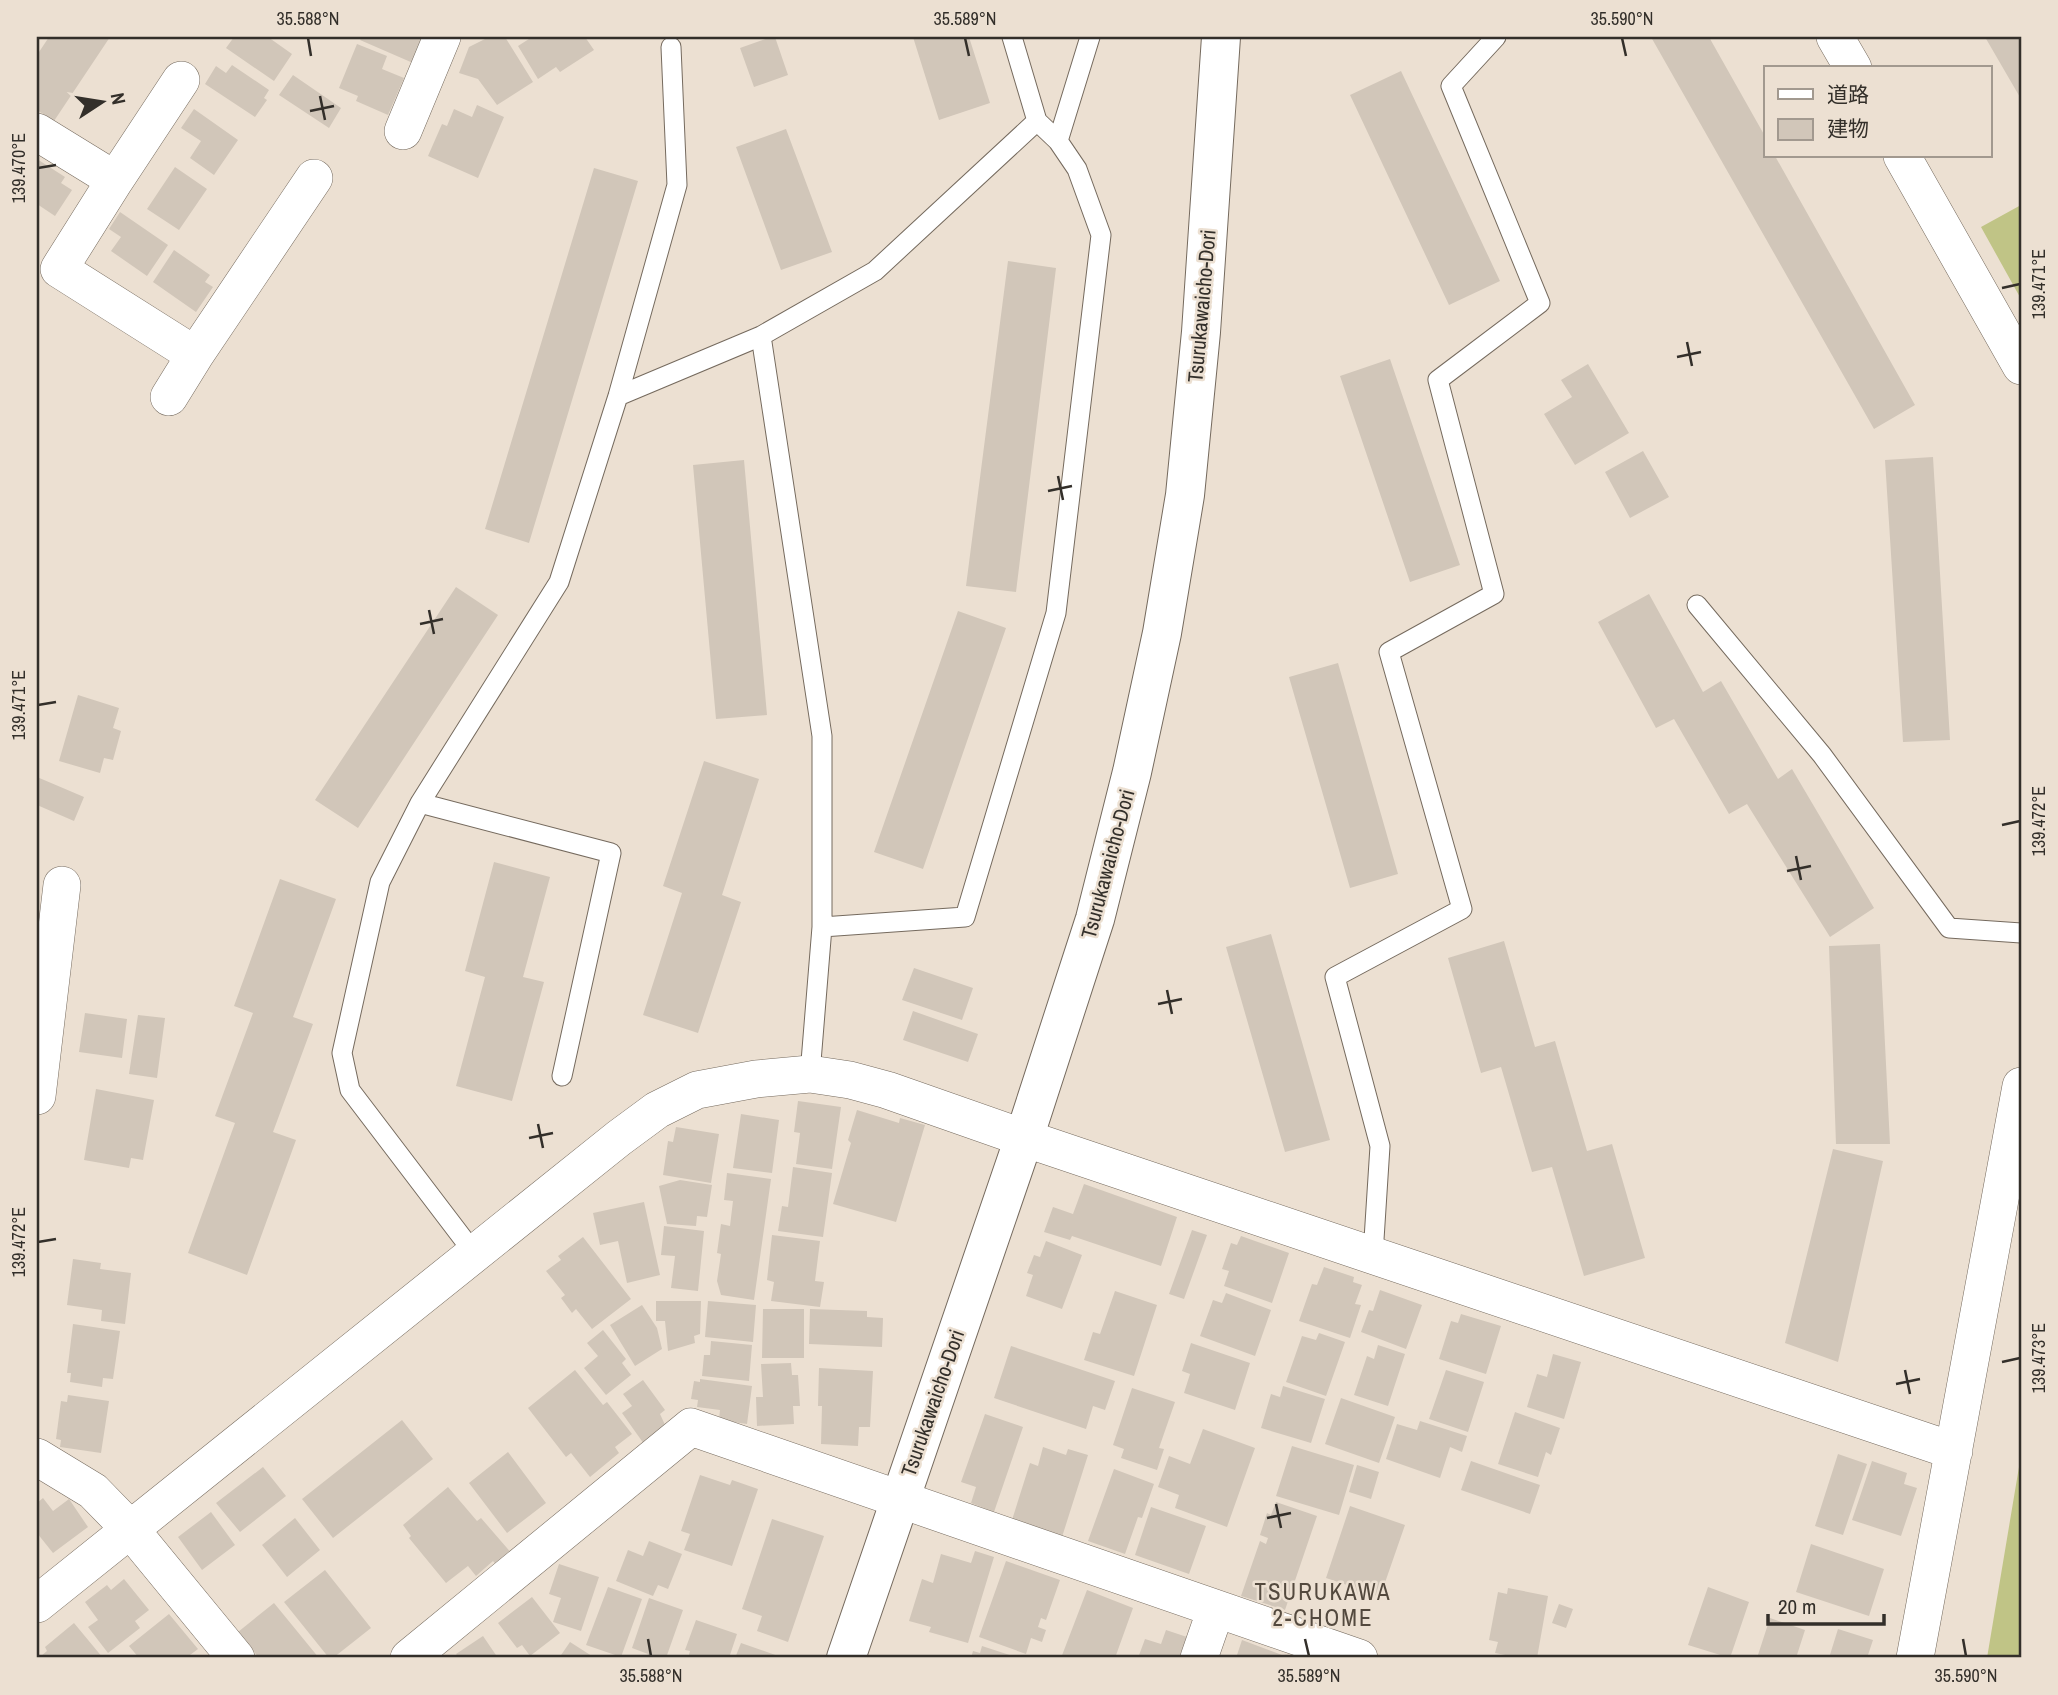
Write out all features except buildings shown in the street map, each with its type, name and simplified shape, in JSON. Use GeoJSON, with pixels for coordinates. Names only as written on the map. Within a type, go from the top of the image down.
{"type":"FeatureCollection","features":[{"type":"Feature","properties":{"kind":"street"},"geometry":{"type":"LineString","coordinates":[[403,131],[442,37]]}},
{"type":"Feature","properties":{"kind":"street","name":"Tsurukawaicho-Dori"},"geometry":{"type":"LineString","coordinates":[[846,1658],[1024,1138],[1095,919],[1132,772],[1162,634],[1185,495],[1202,318],[1222,37]]}},
{"type":"Feature","properties":{"kind":"street"},"geometry":{"type":"LineString","coordinates":[[1835,37],[1852,66]]}},
{"type":"Feature","properties":{"kind":"street"},"geometry":{"type":"LineString","coordinates":[[181,80],[59,269],[195,355]]}},
{"type":"Feature","properties":{"kind":"street"},"geometry":{"type":"LineString","coordinates":[[37,132],[115,180]]}},
{"type":"Feature","properties":{"kind":"street"},"geometry":{"type":"LineString","coordinates":[[1903,158],[2021,366]]}},
{"type":"Feature","properties":{"kind":"street"},"geometry":{"type":"LineString","coordinates":[[169,397],[314,178]]}},
{"type":"Feature","properties":{"kind":"street"},"geometry":{"type":"LineString","coordinates":[[37,1096],[47,918],[62,885]]}},
{"type":"Feature","properties":{"kind":"street"},"geometry":{"type":"LineString","coordinates":[[37,1604],[657,1110],[697,1090],[755,1079],[810,1074],[850,1080],[887,1090],[1954,1451]]}},
{"type":"Feature","properties":{"kind":"street"},"geometry":{"type":"LineString","coordinates":[[1915,1658],[2021,1086]]}},
{"type":"Feature","properties":{"kind":"street"},"geometry":{"type":"LineString","coordinates":[[422,1654],[691,1427],[1359,1658]]}},
{"type":"Feature","properties":{"kind":"street"},"geometry":{"type":"LineString","coordinates":[[37,1457],[93,1491],[130,1530],[236,1658]]}},
{"type":"Feature","properties":{"kind":"street"},"geometry":{"type":"LineString","coordinates":[[1199,1658],[1216,1609]]}},
{"type":"Feature","properties":{"kind":"lane"},"geometry":{"type":"LineString","coordinates":[[822,927],[965,917],[1056,612],[1101,235],[1077,169],[1058,141],[1037,121],[1012,37]]}},
{"type":"Feature","properties":{"kind":"lane"},"geometry":{"type":"LineString","coordinates":[[1058,141],[1090,37]]}},
{"type":"Feature","properties":{"kind":"lane"},"geometry":{"type":"LineString","coordinates":[[1373,1255],[1380,1146],[1335,976],[1462,909],[1389,653],[1494,594],[1438,380],[1540,303],[1451,86],[1496,37]]}},
{"type":"Feature","properties":{"kind":"lane"},"geometry":{"type":"LineString","coordinates":[[474,1254],[350,1090],[342,1053],[380,882],[420,803],[559,582],[618,396],[677,185],[671,47]]}},
{"type":"Feature","properties":{"kind":"lane"},"geometry":{"type":"LineString","coordinates":[[618,396],[761,336],[875,271],[1037,121]]}},
{"type":"Feature","properties":{"kind":"lane"},"geometry":{"type":"LineString","coordinates":[[761,336],[822,736],[822,927],[810,1074]]}},
{"type":"Feature","properties":{"kind":"lane"},"geometry":{"type":"LineString","coordinates":[[1697,605],[1822,755],[1949,928],[2021,933]]}},
{"type":"Feature","properties":{"kind":"lane"},"geometry":{"type":"LineString","coordinates":[[420,803],[611,853],[562,1076]]}},
{"type":"Feature","properties":{"kind":"green space"},"geometry":{"type":"Polygon","coordinates":[[[2021,205],[2021,299],[1981,227],[2021,205]]]}},
{"type":"Feature","properties":{"kind":"green space"},"geometry":{"type":"Polygon","coordinates":[[[2021,1455],[2021,1658],[1987,1658],[2021,1455]]]}},
{"type":"Feature","properties":{"kind":"district","name":"TSURUKAWA 2-CHOME"},"geometry":{"type":"Point","coordinates":[1323,1605]}}]}
